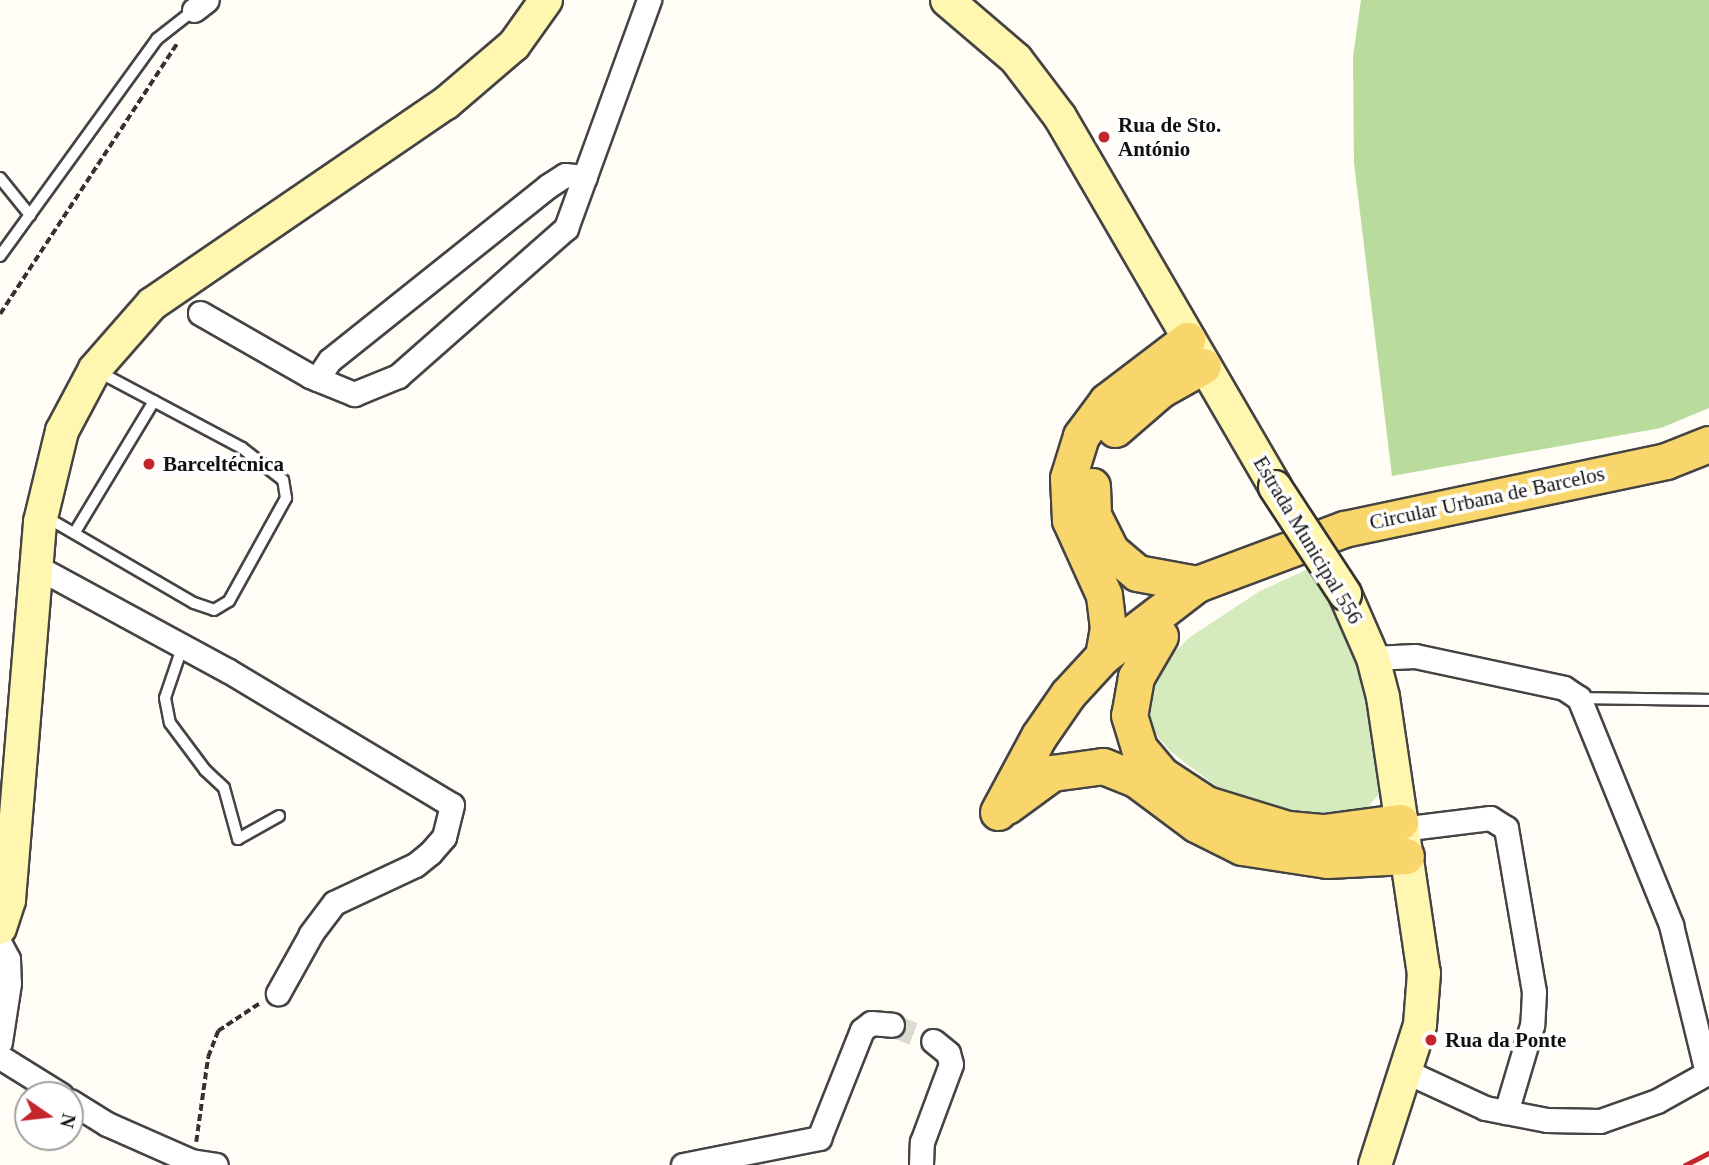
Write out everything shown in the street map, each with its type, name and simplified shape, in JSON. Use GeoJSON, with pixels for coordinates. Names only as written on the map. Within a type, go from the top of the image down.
{"type":"FeatureCollection","features":[{"type":"Feature","properties":{"kind":"main road"},"geometry":{"type":"LineString","coordinates":[[0,928],[9,900],[7,841],[42,515],[62,431],[95,369],[152,304],[446,103],[514,45],[546,0]]}},
{"type":"Feature","properties":{"kind":"main road","name":"Estrada Municipal 556"},"geometry":{"type":"LineString","coordinates":[[947,0],[1016,59],[1060,117],[1275,487],[1345,594],[1373,658],[1424,974],[1420,1025],[1375,1165]]}},
{"type":"Feature","properties":{"kind":"main road"},"geometry":{"type":"LineString","coordinates":[[1195,353],[1124,417],[1102,447],[1092,480],[1093,515],[1111,551],[1137,573],[1197,584]]}},
{"type":"Feature","properties":{"kind":"main road"},"geometry":{"type":"LineString","coordinates":[[1103,656],[1108,628],[1104,595],[1070,520],[1068,478],[1081,436],[1107,401],[1195,353]]}},
{"type":"Feature","properties":{"kind":"main road","name":"Circular Urbana de Barcelos"},"geometry":{"type":"LineString","coordinates":[[1020,774],[1051,717],[1103,656],[1197,584],[1344,529],[1666,461],[1709,444]]}},
{"type":"Feature","properties":{"kind":"main road","name":"Circular Urbana de Barcelos"},"geometry":{"type":"LineString","coordinates":[[1020,774],[1109,678],[1160,636],[1266,558]]}},
{"type":"Feature","properties":{"kind":"main road"},"geometry":{"type":"LineString","coordinates":[[1160,636],[1136,677],[1129,715],[1139,748],[1162,775],[1206,804],[1288,829],[1402,836]]}},
{"type":"Feature","properties":{"kind":"main road"},"geometry":{"type":"LineString","coordinates":[[1020,774],[998,813],[1052,773],[1103,766],[1137,780],[1196,824],[1242,846],[1327,860],[1402,836]]}},
{"type":"Feature","properties":{"kind":"street"},"geometry":{"type":"LineString","coordinates":[[200,313],[317,379],[354,394],[398,376],[566,228],[649,0]]}},
{"type":"Feature","properties":{"kind":"street"},"geometry":{"type":"LineString","coordinates":[[317,379],[330,360],[548,186],[565,176],[585,177]]}},
{"type":"Feature","properties":{"kind":"street"},"geometry":{"type":"LineString","coordinates":[[37,567],[183,645],[452,806],[444,837],[430,853],[415,865],[334,903],[311,934],[278,993]]}},
{"type":"Feature","properties":{"kind":"street"},"geometry":{"type":"LineString","coordinates":[[1373,658],[1415,656],[1564,688],[1579,698],[1671,925],[1708,1073],[1657,1101],[1600,1121],[1547,1120],[1485,1108],[1405,1071]]}},
{"type":"Feature","properties":{"kind":"street"},"geometry":{"type":"LineString","coordinates":[[1402,836],[1490,818],[1506,828],[1534,992],[1532,1025],[1506,1112]]}},
{"type":"Feature","properties":{"kind":"street"},"geometry":{"type":"LineString","coordinates":[[0,944],[8,959],[9,983],[0,1042]]}},
{"type":"Feature","properties":{"kind":"street"},"geometry":{"type":"LineString","coordinates":[[683,1165],[819,1138],[862,1030],[871,1023],[892,1025]]}},
{"type":"Feature","properties":{"kind":"street"},"geometry":{"type":"LineString","coordinates":[[921,1165],[922,1142],[951,1064],[948,1054],[933,1041]]}},
{"type":"Feature","properties":{"kind":"street"},"geometry":{"type":"LineString","coordinates":[[0,1057],[39,1081]]}},
{"type":"Feature","properties":{"kind":"street"},"geometry":{"type":"LineString","coordinates":[[84,1110],[107,1124],[191,1161],[216,1165]]}},
{"type":"Feature","properties":{"kind":"lane"},"geometry":{"type":"LineString","coordinates":[[0,256],[157,39],[201,5]]}},
{"type":"Feature","properties":{"kind":"lane"},"geometry":{"type":"LineString","coordinates":[[0,178],[30,215]]}},
{"type":"Feature","properties":{"kind":"lane"},"geometry":{"type":"LineString","coordinates":[[42,515],[194,603],[214,610],[229,601],[286,498],[283,480],[242,448],[95,369]]}},
{"type":"Feature","properties":{"kind":"lane"},"geometry":{"type":"LineString","coordinates":[[75,533],[154,401]]}},
{"type":"Feature","properties":{"kind":"lane"},"geometry":{"type":"LineString","coordinates":[[183,645],[165,698],[170,723],[205,770],[224,788],[238,839],[279,816]]}},
{"type":"Feature","properties":{"kind":"lane"},"geometry":{"type":"LineString","coordinates":[[1579,698],[1709,700]]}},
{"type":"Feature","properties":{"kind":"path"},"geometry":{"type":"LineString","coordinates":[[0,314],[201,5]]}},
{"type":"Feature","properties":{"kind":"path"},"geometry":{"type":"LineString","coordinates":[[191,1161],[204,1106],[208,1057],[218,1031],[278,993]]}},
{"type":"Feature","properties":{"kind":"green space"},"geometry":{"type":"Polygon","coordinates":[[[1361,0],[1709,0],[1709,408],[1661,428],[1392,476],[1354,163],[1353,57],[1361,0]]]}},
{"type":"Feature","properties":{"kind":"green space"},"geometry":{"type":"Polygon","coordinates":[[[1310,568],[1343,616],[1366,672],[1382,791],[1366,809],[1344,818],[1298,817],[1226,794],[1170,751],[1154,732],[1146,707],[1149,685],[1162,664],[1190,637],[1260,591],[1310,568]]]}},
{"type":"Feature","properties":{"kind":"tunnel"},"geometry":{"type":"LineString","coordinates":[[892,1025],[933,1041]]}},
{"type":"Feature","properties":{"kind":"railway"},"geometry":{"type":"LineString","coordinates":[[1685,1165],[1709,1153]]}},
{"type":"Feature","properties":{"kind":"place","name":"Rua de Sto. António"},"geometry":{"type":"Point","coordinates":[1104,137]}},
{"type":"Feature","properties":{"kind":"place","name":"Barceltécnica"},"geometry":{"type":"Point","coordinates":[149,464]}},
{"type":"Feature","properties":{"kind":"place","name":"Rua da Ponte"},"geometry":{"type":"Point","coordinates":[1431,1040]}}]}
